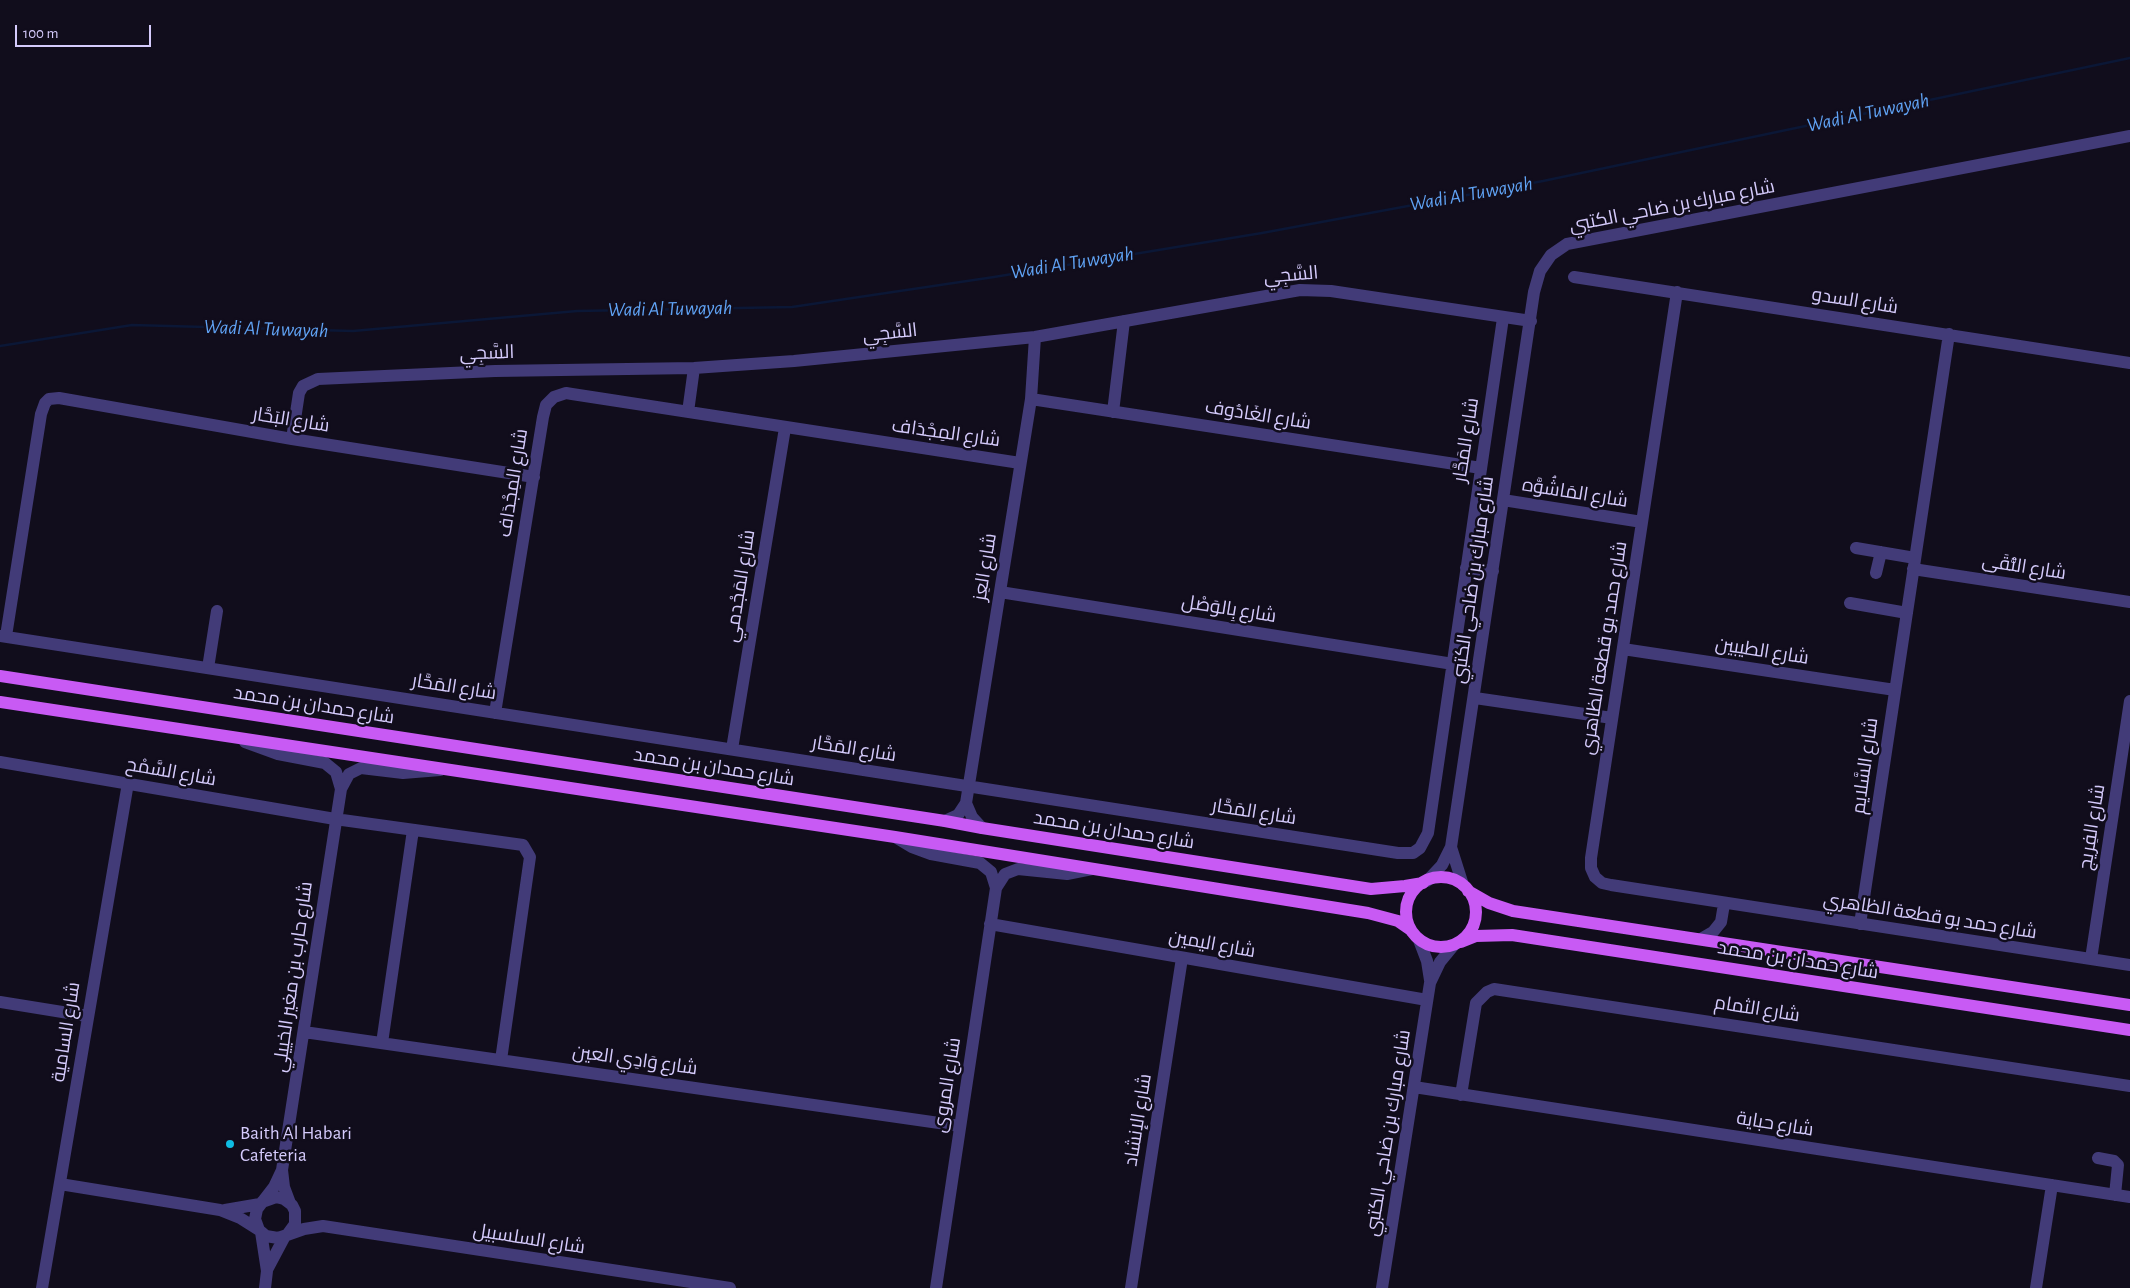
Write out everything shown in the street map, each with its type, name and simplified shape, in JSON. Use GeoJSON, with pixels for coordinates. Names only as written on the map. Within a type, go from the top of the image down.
{"type":"FeatureCollection","features":[{"type":"Feature","properties":{"kind":"main road","name":"شارع حمدان بن محمد"},"geometry":{"type":"LineString","coordinates":[[0,676],[1370,888],[1396,887],[1425,882]]}},
{"type":"Feature","properties":{"kind":"main road"},"geometry":{"type":"LineString","coordinates":[[0,702],[895,837],[1368,913],[1398,922],[1415,935],[1436,947],[1458,943],[1469,934],[1474,924],[1476,912],[1474,901],[1466,888],[1446,878],[1425,882],[1412,894],[1406,909],[1407,920],[1415,935]]}},
{"type":"Feature","properties":{"kind":"main road","name":"شارع حمدان بن محمد"},"geometry":{"type":"LineString","coordinates":[[1466,888],[1489,903],[1513,911],[2130,1005]]}},
{"type":"Feature","properties":{"kind":"main road","name":"شارع حمدان بن محمد"},"geometry":{"type":"LineString","coordinates":[[1458,943],[1482,935],[1512,935],[2130,1030]]}},
{"type":"Feature","properties":{"kind":"street","name":"شارع مبارك بن ضاحي الكتبي"},"geometry":{"type":"LineString","coordinates":[[1425,882],[1442,866],[1451,847],[1475,698],[1534,292],[1540,271],[1551,255],[1567,244],[2130,136]]}},
{"type":"Feature","properties":{"kind":"street","name":"شارع السدو"},"geometry":{"type":"LineString","coordinates":[[1574,277],[2130,363]]}},
{"type":"Feature","properties":{"kind":"street","name":"السَّجِي"},"geometry":{"type":"LineString","coordinates":[[292,439],[299,393],[303,386],[318,379],[495,371],[694,368],[794,361],[1036,336],[1284,293],[1315,290],[1531,321]]}},
{"type":"Feature","properties":{"kind":"street","name":"شارع حمد بو قطعة الظاهري"},"geometry":{"type":"LineString","coordinates":[[1677,292],[1590,863],[1592,873],[1598,881],[1606,884],[1724,904],[2130,965]]}},
{"type":"Feature","properties":{"kind":"street","name":"شارع المَحَّار"},"geometry":{"type":"LineString","coordinates":[[3,636],[1398,854],[1413,852],[1420,848],[1428,832],[1504,318]]}},
{"type":"Feature","properties":{"kind":"street"},"geometry":{"type":"LineString","coordinates":[[1113,412],[1124,321]]}},
{"type":"Feature","properties":{"kind":"street","name":"شارع السَّلايم"},"geometry":{"type":"LineString","coordinates":[[1860,924],[1949,334]]}},
{"type":"Feature","properties":{"kind":"street","name":"شارع العِز"},"geometry":{"type":"LineString","coordinates":[[966,803],[1031,399],[1036,336]]}},
{"type":"Feature","properties":{"kind":"street"},"geometry":{"type":"LineString","coordinates":[[688,412],[694,368]]}},
{"type":"Feature","properties":{"kind":"street","name":"شارع المِجْدَاف"},"geometry":{"type":"LineString","coordinates":[[495,713],[544,411],[549,400],[560,394],[572,394],[1020,463]]}},
{"type":"Feature","properties":{"kind":"street","name":"شارع البَحَّار"},"geometry":{"type":"LineString","coordinates":[[3,636],[41,414],[45,403],[50,399],[59,398],[292,439],[534,476]]}},
{"type":"Feature","properties":{"kind":"street","name":"شارع الغَادُوف"},"geometry":{"type":"LineString","coordinates":[[1031,399],[1481,468]]}},
{"type":"Feature","properties":{"kind":"street","name":"شارع المَجْدمي"},"geometry":{"type":"LineString","coordinates":[[732,749],[785,428]]}},
{"type":"Feature","properties":{"kind":"street","name":"شارع المَاشُوَّه"},"geometry":{"type":"LineString","coordinates":[[1503,500],[1642,522]]}},
{"type":"Feature","properties":{"kind":"street","name":"شارع التُّقَى"},"geometry":{"type":"LineString","coordinates":[[1856,548],[1881,552],[1914,563],[2130,602]]}},
{"type":"Feature","properties":{"kind":"street"},"geometry":{"type":"LineString","coordinates":[[1876,573],[1881,552]]}},
{"type":"Feature","properties":{"kind":"street"},"geometry":{"type":"LineString","coordinates":[[1466,568],[1493,571]]}},
{"type":"Feature","properties":{"kind":"street","name":"شارع بِالوَصْل"},"geometry":{"type":"LineString","coordinates":[[1000,592],[1453,664]]}},
{"type":"Feature","properties":{"kind":"street"},"geometry":{"type":"LineString","coordinates":[[1850,603],[1907,613]]}},
{"type":"Feature","properties":{"kind":"street"},"geometry":{"type":"LineString","coordinates":[[208,668],[217,611]]}},
{"type":"Feature","properties":{"kind":"street","name":"شارع الطيبين"},"geometry":{"type":"LineString","coordinates":[[1623,649],[1895,690]]}},
{"type":"Feature","properties":{"kind":"street"},"geometry":{"type":"LineString","coordinates":[[1475,698],[1612,718]]}},
{"type":"Feature","properties":{"kind":"street","name":"شارع الفِريج"},"geometry":{"type":"LineString","coordinates":[[2091,959],[2128,726],[2130,701]]}},
{"type":"Feature","properties":{"kind":"street"},"geometry":{"type":"LineString","coordinates":[[236,738],[278,754],[325,763],[336,772],[341,789]]}},
{"type":"Feature","properties":{"kind":"street","name":"شارع السَّمْح"},"geometry":{"type":"LineString","coordinates":[[0,762],[335,819],[523,845],[530,857],[501,1060]]}},
{"type":"Feature","properties":{"kind":"street","name":"شارع حارب بن مغير الخييلي"},"geometry":{"type":"LineString","coordinates":[[291,1204],[284,1187],[282,1170],[341,789],[349,774],[361,768],[403,773],[443,770]]}},
{"type":"Feature","properties":{"kind":"street","name":"شارع السامية"},"geometry":{"type":"LineString","coordinates":[[42,1288],[128,783]]}},
{"type":"Feature","properties":{"kind":"street"},"geometry":{"type":"LineString","coordinates":[[945,821],[958,814],[966,803]]}},
{"type":"Feature","properties":{"kind":"street"},"geometry":{"type":"LineString","coordinates":[[966,803],[972,817],[982,828]]}},
{"type":"Feature","properties":{"kind":"street"},"geometry":{"type":"LineString","coordinates":[[382,1043],[413,830]]}},
{"type":"Feature","properties":{"kind":"street"},"geometry":{"type":"LineString","coordinates":[[895,837],[912,847],[931,854],[980,863],[991,872],[996,888]]}},
{"type":"Feature","properties":{"kind":"street","name":"شارع مبارك بن ضاحي الكتبي"},"geometry":{"type":"LineString","coordinates":[[1451,847],[1466,888]]}},
{"type":"Feature","properties":{"kind":"street"},"geometry":{"type":"LineString","coordinates":[[996,888],[1005,874],[1018,869],[1067,874],[1092,870]]}},
{"type":"Feature","properties":{"kind":"street","name":"شارع المروى"},"geometry":{"type":"LineString","coordinates":[[936,1288],[996,888]]}},
{"type":"Feature","properties":{"kind":"street"},"geometry":{"type":"LineString","coordinates":[[1701,939],[1713,932],[1721,922],[1724,904]]}},
{"type":"Feature","properties":{"kind":"street"},"geometry":{"type":"LineString","coordinates":[[1721,922],[1726,934],[1734,945]]}},
{"type":"Feature","properties":{"kind":"street","name":"شارع اليمين"},"geometry":{"type":"LineString","coordinates":[[990,924],[1428,1000]]}},
{"type":"Feature","properties":{"kind":"street","name":"شارع مبارك بن ضاحي الكتبي"},"geometry":{"type":"LineString","coordinates":[[1382,1288],[1430,983],[1427,961],[1415,935]]}},
{"type":"Feature","properties":{"kind":"street","name":"شارع مبارك بن ضاحي الكتبي"},"geometry":{"type":"LineString","coordinates":[[1430,983],[1440,962],[1458,943]]}},
{"type":"Feature","properties":{"kind":"street","name":"شارع الإنشاد"},"geometry":{"type":"LineString","coordinates":[[1131,1288],[1182,958]]}},
{"type":"Feature","properties":{"kind":"street","name":"شارع الثمام"},"geometry":{"type":"LineString","coordinates":[[1461,1095],[1476,1003],[1487,992],[1494,989],[2130,1086]]}},
{"type":"Feature","properties":{"kind":"street"},"geometry":{"type":"LineString","coordinates":[[0,1002],[87,1016]]}},
{"type":"Feature","properties":{"kind":"street","name":"شارع وَادِي العين"},"geometry":{"type":"LineString","coordinates":[[304,1032],[960,1126]]}},
{"type":"Feature","properties":{"kind":"street","name":"شارع حباية"},"geometry":{"type":"LineString","coordinates":[[1414,1087],[2130,1197]]}},
{"type":"Feature","properties":{"kind":"street"},"geometry":{"type":"LineString","coordinates":[[2098,1158],[2114,1161],[2118,1165],[2115,1195]]}},
{"type":"Feature","properties":{"kind":"street","name":"شارع حارب بن مغير الخييلي"},"geometry":{"type":"LineString","coordinates":[[261,1203],[274,1187],[282,1170]]}},
{"type":"Feature","properties":{"kind":"street"},"geometry":{"type":"LineString","coordinates":[[60,1184],[220,1210],[240,1209],[276,1197],[291,1204],[295,1211],[295,1224],[286,1236],[267,1271]]}},
{"type":"Feature","properties":{"kind":"street"},"geometry":{"type":"LineString","coordinates":[[2036,1288],[2052,1185]]}},
{"type":"Feature","properties":{"kind":"street"},"geometry":{"type":"LineString","coordinates":[[261,1203],[255,1219],[260,1231],[267,1271],[265,1288]]}},
{"type":"Feature","properties":{"kind":"street","name":"شارع السلسبيل"},"geometry":{"type":"LineString","coordinates":[[291,1204],[306,1218],[323,1226],[730,1288]]}},
{"type":"Feature","properties":{"kind":"street"},"geometry":{"type":"LineString","coordinates":[[220,1210],[240,1218],[272,1238],[286,1236]]}},
{"type":"Feature","properties":{"kind":"street","name":"شارع السلسبيل"},"geometry":{"type":"LineString","coordinates":[[286,1236],[304,1229],[323,1226]]}},
{"type":"Feature","properties":{"kind":"waterway","name":"Wadi Al Tuwayah"},"geometry":{"type":"LineString","coordinates":[[0,346],[132,325],[353,331],[577,311],[792,307],[994,277],[1262,233],[1543,181],[2130,58]]}},
{"type":"Feature","properties":{"kind":"place","name":"Baith Al Habari Cafeteria"},"geometry":{"type":"Point","coordinates":[230,1144]}}]}
